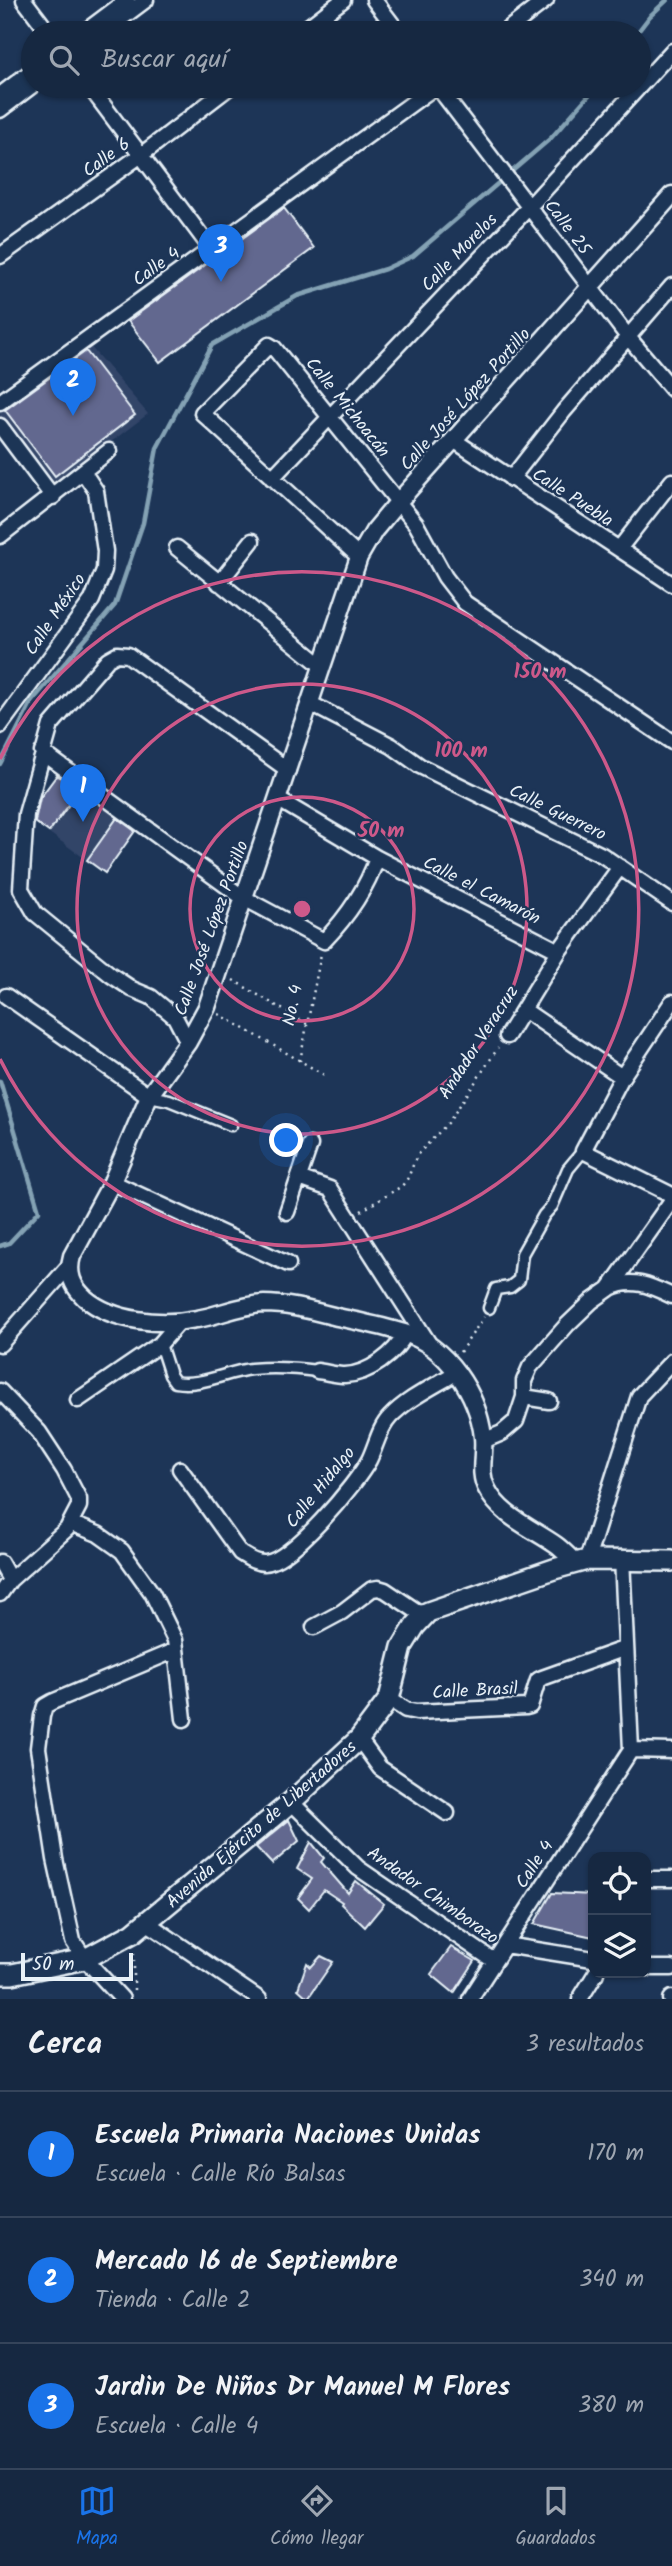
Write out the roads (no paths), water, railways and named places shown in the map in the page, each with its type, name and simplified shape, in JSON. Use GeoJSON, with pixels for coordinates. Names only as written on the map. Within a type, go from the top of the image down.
{"type":"FeatureCollection","features":[{"type":"Feature","properties":{"kind":"main road","name":"Avenida Ejército de Libertadores"},"geometry":{"type":"LineString","coordinates":[[0,1974],[79,1961],[140,1927],[291,1802],[359,1739],[389,1699],[402,1647],[428,1612],[581,1561],[622,1558],[672,1560]]}},
{"type":"Feature","properties":{"kind":"street"},"geometry":{"type":"LineString","coordinates":[[24,0],[40,21]]}},
{"type":"Feature","properties":{"kind":"street"},"geometry":{"type":"LineString","coordinates":[[99,21],[127,0]]}},
{"type":"Feature","properties":{"kind":"street"},"geometry":{"type":"LineString","coordinates":[[118,21],[146,0]]}},
{"type":"Feature","properties":{"kind":"street"},"geometry":{"type":"LineString","coordinates":[[316,21],[343,0]]}},
{"type":"Feature","properties":{"kind":"street"},"geometry":{"type":"LineString","coordinates":[[374,0],[390,21]]}},
{"type":"Feature","properties":{"kind":"street"},"geometry":{"type":"LineString","coordinates":[[519,21],[546,0]]}},
{"type":"Feature","properties":{"kind":"street","name":"Calle Morelos"},"geometry":{"type":"LineString","coordinates":[[651,74],[672,51]]}},
{"type":"Feature","properties":{"kind":"street"},"geometry":{"type":"LineString","coordinates":[[0,95],[21,79]]}},
{"type":"Feature","properties":{"kind":"street"},"geometry":{"type":"LineString","coordinates":[[0,110],[21,94]]}},
{"type":"Feature","properties":{"kind":"street"},"geometry":{"type":"LineString","coordinates":[[98,98],[212,250]]}},
{"type":"Feature","properties":{"kind":"street","name":"Calle 6"},"geometry":{"type":"LineString","coordinates":[[0,256],[216,98]]}},
{"type":"Feature","properties":{"kind":"street","name":"Calle 4"},"geometry":{"type":"LineString","coordinates":[[0,402],[420,98]]}},
{"type":"Feature","properties":{"kind":"street","name":"Calle 25"},"geometry":{"type":"LineString","coordinates":[[445,98],[628,337],[672,389]]}},
{"type":"Feature","properties":{"kind":"street","name":"Calle Morelos"},"geometry":{"type":"LineString","coordinates":[[272,478],[629,98]]}},
{"type":"Feature","properties":{"kind":"street","name":"Calle José López Portillo"},"geometry":{"type":"LineString","coordinates":[[68,1267],[112,1182],[149,1096],[188,1042],[207,1007],[359,557],[374,531],[399,501],[672,195]]}},
{"type":"Feature","properties":{"kind":"street"},"geometry":{"type":"LineString","coordinates":[[511,479],[564,411],[672,286]]}},
{"type":"Feature","properties":{"kind":"street","name":"Calle Michoacán"},"geometry":{"type":"LineString","coordinates":[[272,478],[202,413],[269,345],[399,501],[416,524],[445,577],[465,603],[672,742]]}},
{"type":"Feature","properties":{"kind":"street"},"geometry":{"type":"LineString","coordinates":[[0,426],[53,497]]}},
{"type":"Feature","properties":{"kind":"street","name":"Calle Puebla"},"geometry":{"type":"LineString","coordinates":[[455,441],[672,584]]}},
{"type":"Feature","properties":{"kind":"street"},"geometry":{"type":"LineString","coordinates":[[0,536],[109,451]]}},
{"type":"Feature","properties":{"kind":"street","name":"Calle México"},"geometry":{"type":"LineString","coordinates":[[0,726],[92,600],[104,570],[105,551],[96,491],[84,473]]}},
{"type":"Feature","properties":{"kind":"street"},"geometry":{"type":"LineString","coordinates":[[272,478],[359,557]]}},
{"type":"Feature","properties":{"kind":"street"},"geometry":{"type":"LineString","coordinates":[[619,549],[672,481]]}},
{"type":"Feature","properties":{"kind":"street"},"geometry":{"type":"LineString","coordinates":[[219,583],[252,541]]}},
{"type":"Feature","properties":{"kind":"street"},"geometry":{"type":"LineString","coordinates":[[177,548],[322,666]]}},
{"type":"Feature","properties":{"kind":"street"},"geometry":{"type":"LineString","coordinates":[[188,1042],[175,1017],[159,1003],[111,975],[35,913],[21,890],[26,814],[51,725],[108,659],[117,654],[128,655],[288,770]]}},
{"type":"Feature","properties":{"kind":"street","name":"Calle Guerrero"},"geometry":{"type":"LineString","coordinates":[[311,704],[392,746],[420,766],[602,855],[672,904]]}},
{"type":"Feature","properties":{"kind":"street"},"geometry":{"type":"LineString","coordinates":[[42,752],[242,897],[324,941],[348,913],[377,858]]}},
{"type":"Feature","properties":{"kind":"street","name":"Calle el Camarón"},"geometry":{"type":"LineString","coordinates":[[279,800],[377,858],[559,951]]}},
{"type":"Feature","properties":{"kind":"street","name":"Andador Veracruz"},"geometry":{"type":"LineString","coordinates":[[507,1036],[559,951],[620,867]]}},
{"type":"Feature","properties":{"kind":"street"},"geometry":{"type":"LineString","coordinates":[[6,996],[149,1096],[169,1100],[231,1125]]}},
{"type":"Feature","properties":{"kind":"street"},"geometry":{"type":"LineString","coordinates":[[489,1308],[496,1289],[510,1287],[519,1280],[522,1254],[552,1206],[568,1169],[583,1151],[622,1077],[672,1002]]}},
{"type":"Feature","properties":{"kind":"street"},"geometry":{"type":"LineString","coordinates":[[524,1010],[622,1077]]}},
{"type":"Feature","properties":{"kind":"street"},"geometry":{"type":"LineString","coordinates":[[287,1212],[310,1145]]}},
{"type":"Feature","properties":{"kind":"street"},"geometry":{"type":"LineString","coordinates":[[583,1151],[672,1198],[609,1289]]}},
{"type":"Feature","properties":{"kind":"street"},"geometry":{"type":"LineString","coordinates":[[299,1178],[330,1189],[428,1342],[455,1368],[480,1419],[483,1441],[481,1464],[485,1488],[498,1507],[581,1561],[639,1396],[672,1361]]}},
{"type":"Feature","properties":{"kind":"street"},"geometry":{"type":"LineString","coordinates":[[112,1182],[288,1264]]}},
{"type":"Feature","properties":{"kind":"street"},"geometry":{"type":"LineString","coordinates":[[68,1267],[70,1279],[80,1293],[105,1311],[124,1317],[180,1321],[197,1319],[236,1307],[265,1304],[294,1307],[406,1333],[428,1342]]}},
{"type":"Feature","properties":{"kind":"street"},"geometry":{"type":"LineString","coordinates":[[0,1344],[68,1267]]}},
{"type":"Feature","properties":{"kind":"street"},"geometry":{"type":"LineString","coordinates":[[483,1441],[502,1433],[516,1421],[524,1396],[524,1381],[530,1367],[592,1301],[609,1289],[630,1281],[672,1296]]}},
{"type":"Feature","properties":{"kind":"street"},"geometry":{"type":"LineString","coordinates":[[78,1401],[160,1344],[180,1321]]}},
{"type":"Feature","properties":{"kind":"street"},"geometry":{"type":"LineString","coordinates":[[160,1344],[170,1375],[175,1382],[187,1384],[252,1369],[286,1367],[346,1375],[392,1354],[406,1333]]}},
{"type":"Feature","properties":{"kind":"street","name":"Calle Hidalgo"},"geometry":{"type":"LineString","coordinates":[[180,1469],[240,1553],[254,1562],[266,1564],[284,1555],[313,1531],[370,1459],[374,1444],[388,1418],[455,1368]]}},
{"type":"Feature","properties":{"kind":"street"},"geometry":{"type":"LineString","coordinates":[[657,1376],[672,1381]]}},
{"type":"Feature","properties":{"kind":"street"},"geometry":{"type":"LineString","coordinates":[[0,1391],[39,1432],[79,1499],[79,1506],[67,1530],[10,1580],[0,1594]]}},
{"type":"Feature","properties":{"kind":"street"},"geometry":{"type":"LineString","coordinates":[[524,1396],[549,1401]]}},
{"type":"Feature","properties":{"kind":"street"},"geometry":{"type":"LineString","coordinates":[[70,1523],[98,1534],[121,1551],[152,1593],[175,1640],[184,1720]]}},
{"type":"Feature","properties":{"kind":"street"},"geometry":{"type":"LineString","coordinates":[[622,1558],[631,1750],[672,1751]]}},
{"type":"Feature","properties":{"kind":"street"},"geometry":{"type":"LineString","coordinates":[[0,1562],[10,1580]]}},
{"type":"Feature","properties":{"kind":"street"},"geometry":{"type":"LineString","coordinates":[[314,1627],[342,1612],[372,1589],[378,1588],[425,1616]]}},
{"type":"Feature","properties":{"kind":"street","name":"Calle Brasil"},"geometry":{"type":"LineString","coordinates":[[389,1699],[406,1710],[416,1712],[526,1707],[530,1706],[538,1681],[542,1678],[626,1648]]}},
{"type":"Feature","properties":{"kind":"street"},"geometry":{"type":"LineString","coordinates":[[122,1999],[79,1961],[73,1941],[55,1859],[38,1748],[42,1716],[46,1706],[176,1650]]}},
{"type":"Feature","properties":{"kind":"street"},"geometry":{"type":"LineString","coordinates":[[359,1739],[380,1768],[447,1813]]}},
{"type":"Feature","properties":{"kind":"street","name":"Calle 4"},"geometry":{"type":"LineString","coordinates":[[470,1999],[631,1750]]}},
{"type":"Feature","properties":{"kind":"street","name":"Andador Chimborazo"},"geometry":{"type":"LineString","coordinates":[[291,1802],[358,1868],[494,1961]]}},
{"type":"Feature","properties":{"kind":"street"},"geometry":{"type":"LineString","coordinates":[[652,1879],[672,1879]]}},
{"type":"Feature","properties":{"kind":"street"},"geometry":{"type":"LineString","coordinates":[[140,1927],[259,1999]]}},
{"type":"Feature","properties":{"kind":"street"},"geometry":{"type":"LineString","coordinates":[[505,1945],[588,1958]]}},
{"type":"Feature","properties":{"kind":"street"},"geometry":{"type":"LineString","coordinates":[[651,1968],[672,1968]]}},
{"type":"Feature","properties":{"kind":"street"},"geometry":{"type":"LineString","coordinates":[[580,1999],[593,1978]]}},
{"type":"Feature","properties":{"kind":"waterway"},"geometry":{"type":"LineString","coordinates":[[646,21],[667,0]]}},
{"type":"Feature","properties":{"kind":"waterway"},"geometry":{"type":"LineString","coordinates":[[0,764],[32,701],[115,605],[143,523],[157,448],[212,345],[297,296],[385,269],[413,256],[551,138],[586,98]]}},
{"type":"Feature","properties":{"kind":"waterway"},"geometry":{"type":"LineString","coordinates":[[0,1081],[39,1211],[9,1243],[0,1246]]}},
{"type":"Feature","properties":{"kind":"place","name":"Jardin De Niños Dr Manuel M Flores"},"geometry":{"type":"Point","coordinates":[221,282]}},
{"type":"Feature","properties":{"kind":"place","name":"Mercado 16 de Septiembre"},"geometry":{"type":"Point","coordinates":[73,416]}},
{"type":"Feature","properties":{"kind":"place","name":"Escuela Primaria Naciones Unidas"},"geometry":{"type":"Point","coordinates":[83,822]}}]}
